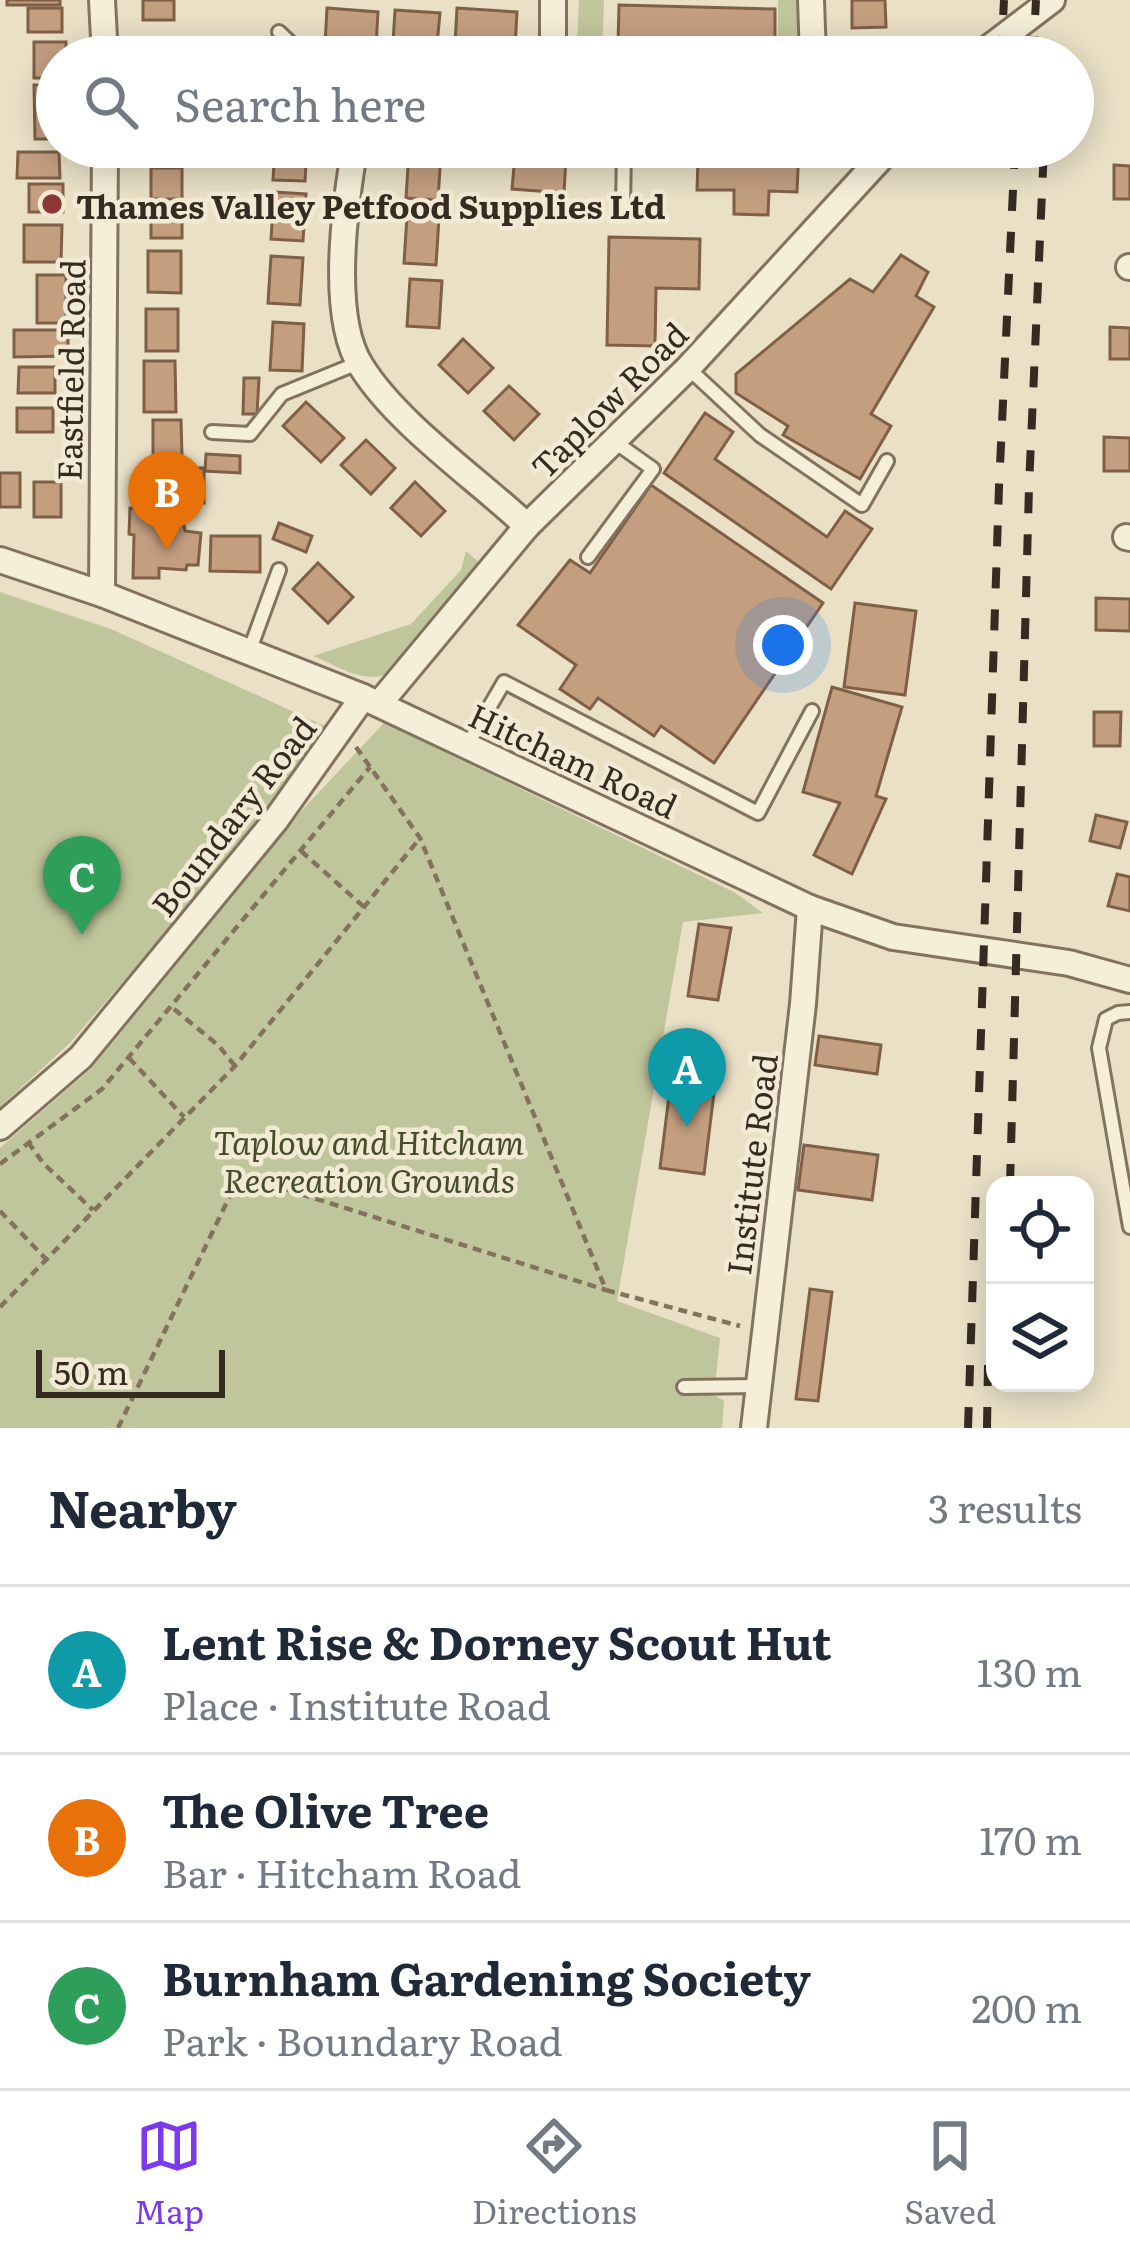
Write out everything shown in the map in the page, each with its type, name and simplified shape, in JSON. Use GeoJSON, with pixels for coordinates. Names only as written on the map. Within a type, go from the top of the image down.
{"type":"FeatureCollection","features":[{"type":"Feature","properties":{"kind":"street"},"geometry":{"type":"LineString","coordinates":[[102,0],[104,36]]}},
{"type":"Feature","properties":{"kind":"street"},"geometry":{"type":"LineString","coordinates":[[553,0],[553,36]]}},
{"type":"Feature","properties":{"kind":"street"},"geometry":{"type":"LineString","coordinates":[[811,0],[812,36]]}},
{"type":"Feature","properties":{"kind":"street"},"geometry":{"type":"LineString","coordinates":[[1005,36],[1052,0]]}},
{"type":"Feature","properties":{"kind":"street","name":"Eastfield Road"},"geometry":{"type":"LineString","coordinates":[[102,594],[105,168]]}},
{"type":"Feature","properties":{"kind":"street"},"geometry":{"type":"LineString","coordinates":[[353,168],[343,316],[358,363],[394,407],[527,526]]}},
{"type":"Feature","properties":{"kind":"street","name":"Taplow Road"},"geometry":{"type":"LineString","coordinates":[[371,700],[527,526],[688,368],[872,168]]}},
{"type":"Feature","properties":{"kind":"street","name":"Hitcham Road"},"geometry":{"type":"LineString","coordinates":[[0,560],[102,594],[371,700],[810,908],[893,937],[1069,963],[1130,980]]}},
{"type":"Feature","properties":{"kind":"street","name":"Boundary Road"},"geometry":{"type":"LineString","coordinates":[[0,1127],[81,1057],[274,821],[343,726],[371,700]]}},
{"type":"Feature","properties":{"kind":"street","name":"Institute Road"},"geometry":{"type":"LineString","coordinates":[[754,1428],[810,908]]}},
{"type":"Feature","properties":{"kind":"lane"},"geometry":{"type":"LineString","coordinates":[[278,32],[282,36]]}},
{"type":"Feature","properties":{"kind":"lane"},"geometry":{"type":"LineString","coordinates":[[623,208],[624,168]]}},
{"type":"Feature","properties":{"kind":"lane"},"geometry":{"type":"LineString","coordinates":[[212,432],[250,434],[282,394],[358,363]]}},
{"type":"Feature","properties":{"kind":"lane"},"geometry":{"type":"LineString","coordinates":[[688,368],[760,435],[862,505],[887,460]]}},
{"type":"Feature","properties":{"kind":"lane"},"geometry":{"type":"LineString","coordinates":[[589,557],[653,469],[614,441]]}},
{"type":"Feature","properties":{"kind":"lane"},"geometry":{"type":"LineString","coordinates":[[249,652],[279,570]]}},
{"type":"Feature","properties":{"kind":"lane"},"geometry":{"type":"LineString","coordinates":[[468,745],[504,682],[758,813],[812,711]]}},
{"type":"Feature","properties":{"kind":"lane"},"geometry":{"type":"LineString","coordinates":[[1130,1012],[1106,1019],[1100,1048],[1124,1166],[1130,1227]]}},
{"type":"Feature","properties":{"kind":"lane"},"geometry":{"type":"LineString","coordinates":[[684,1387],[758,1386]]}},
{"type":"Feature","properties":{"kind":"path"},"geometry":{"type":"LineString","coordinates":[[343,726],[420,838],[606,1290]]}},
{"type":"Feature","properties":{"kind":"path"},"geometry":{"type":"LineString","coordinates":[[0,1164],[102,1089],[370,767]]}},
{"type":"Feature","properties":{"kind":"path"},"geometry":{"type":"LineString","coordinates":[[0,1307],[235,1066],[420,838]]}},
{"type":"Feature","properties":{"kind":"path"},"geometry":{"type":"LineString","coordinates":[[301,851],[364,907]]}},
{"type":"Feature","properties":{"kind":"path"},"geometry":{"type":"LineString","coordinates":[[172,1007],[219,1046],[235,1066]]}},
{"type":"Feature","properties":{"kind":"path"},"geometry":{"type":"LineString","coordinates":[[129,1058],[184,1118]]}},
{"type":"Feature","properties":{"kind":"path"},"geometry":{"type":"LineString","coordinates":[[28,1142],[43,1163],[93,1210]]}},
{"type":"Feature","properties":{"kind":"path"},"geometry":{"type":"LineString","coordinates":[[118,1428],[240,1175],[606,1290],[763,1332]]}},
{"type":"Feature","properties":{"kind":"path"},"geometry":{"type":"LineString","coordinates":[[0,1211],[45,1258]]}},
{"type":"Feature","properties":{"kind":"green space"},"geometry":{"type":"Polygon","coordinates":[[[579,0],[604,0],[603,36],[577,36],[579,0]]]}},
{"type":"Feature","properties":{"kind":"green space"},"geometry":{"type":"Polygon","coordinates":[[[778,0],[808,0],[809,36],[778,36],[778,0]]]}},
{"type":"Feature","properties":{"kind":"green space"},"geometry":{"type":"Polygon","coordinates":[[[466,551],[480,563],[397,669],[365,676],[313,656],[411,624],[461,570],[466,551]]]}},
{"type":"Feature","properties":{"kind":"green space"},"geometry":{"type":"Polygon","coordinates":[[[0,592],[111,629],[325,726],[258,826],[69,1044],[0,1107],[0,592]]]}},
{"type":"Feature","properties":{"kind":"green space","name":"Taplow and Hitcham Recreation Grounds"},"geometry":{"type":"Polygon","coordinates":[[[384,723],[734,892],[763,913],[683,922],[617,1301],[720,1338],[714,1395],[724,1401],[722,1428],[0,1428],[0,1148],[92,1068],[303,809],[384,723]]]}},
{"type":"Feature","properties":{"kind":"building"},"geometry":{"type":"Polygon","coordinates":[[[7,0],[60,0],[60,5],[7,5],[7,0]]]}},
{"type":"Feature","properties":{"kind":"building"},"geometry":{"type":"Polygon","coordinates":[[[143,0],[174,0],[174,20],[143,20],[143,0]]]}},
{"type":"Feature","properties":{"kind":"building"},"geometry":{"type":"Polygon","coordinates":[[[852,0],[885,0],[886,27],[852,28],[852,0]]]}},
{"type":"Feature","properties":{"kind":"building"},"geometry":{"type":"Polygon","coordinates":[[[619,5],[775,9],[775,36],[618,36],[619,5]]]}},
{"type":"Feature","properties":{"kind":"building"},"geometry":{"type":"Polygon","coordinates":[[[28,8],[62,8],[62,32],[28,32],[28,8]]]}},
{"type":"Feature","properties":{"kind":"building"},"geometry":{"type":"Polygon","coordinates":[[[327,8],[378,12],[377,36],[325,36],[327,8]]]}},
{"type":"Feature","properties":{"kind":"building"},"geometry":{"type":"Polygon","coordinates":[[[457,8],[517,12],[516,36],[455,36],[457,8]]]}},
{"type":"Feature","properties":{"kind":"building"},"geometry":{"type":"Polygon","coordinates":[[[395,10],[440,13],[438,36],[393,36],[395,10]]]}},
{"type":"Feature","properties":{"kind":"building"},"geometry":{"type":"Polygon","coordinates":[[[18,152],[36,152],[36,168],[60,168],[60,178],[17,178],[18,152]]]}},
{"type":"Feature","properties":{"kind":"building"},"geometry":{"type":"Polygon","coordinates":[[[1114,165],[1130,166],[1130,199],[1114,199],[1114,165]]]}},
{"type":"Feature","properties":{"kind":"building"},"geometry":{"type":"Polygon","coordinates":[[[151,168],[182,168],[182,199],[151,199],[151,168]]]}},
{"type":"Feature","properties":{"kind":"building"},"geometry":{"type":"Polygon","coordinates":[[[274,168],[306,168],[305,181],[273,180],[274,168]]]}},
{"type":"Feature","properties":{"kind":"building"},"geometry":{"type":"Polygon","coordinates":[[[408,168],[440,168],[438,200],[406,198],[408,168]]]}},
{"type":"Feature","properties":{"kind":"building"},"geometry":{"type":"Polygon","coordinates":[[[514,168],[565,168],[564,193],[512,189],[514,168]]]}},
{"type":"Feature","properties":{"kind":"building"},"geometry":{"type":"Polygon","coordinates":[[[698,168],[798,168],[797,192],[769,191],[768,215],[734,214],[734,190],[697,190],[698,168]]]}},
{"type":"Feature","properties":{"kind":"building"},"geometry":{"type":"Polygon","coordinates":[[[29,184],[63,184],[63,212],[29,212],[29,184]]]}},
{"type":"Feature","properties":{"kind":"building"},"geometry":{"type":"Polygon","coordinates":[[[274,192],[306,194],[303,241],[271,239],[274,192]]]}},
{"type":"Feature","properties":{"kind":"building"},"geometry":{"type":"Polygon","coordinates":[[[151,209],[182,209],[182,238],[151,238],[151,209]]]}},
{"type":"Feature","properties":{"kind":"building"},"geometry":{"type":"Polygon","coordinates":[[[407,216],[439,218],[436,265],[404,263],[407,216]]]}},
{"type":"Feature","properties":{"kind":"building"},"geometry":{"type":"Polygon","coordinates":[[[24,225],[62,225],[61,262],[24,262],[24,225]]]}},
{"type":"Feature","properties":{"kind":"building"},"geometry":{"type":"Polygon","coordinates":[[[609,237],[700,239],[699,289],[656,288],[655,346],[607,345],[609,237]]]}},
{"type":"Feature","properties":{"kind":"building"},"geometry":{"type":"Polygon","coordinates":[[[148,251],[181,251],[181,293],[148,292],[148,251]]]}},
{"type":"Feature","properties":{"kind":"building"},"geometry":{"type":"Polygon","coordinates":[[[901,255],[928,272],[916,296],[934,307],[871,414],[891,426],[860,479],[783,435],[788,426],[736,393],[736,374],[850,279],[873,292],[901,255]]]}},
{"type":"Feature","properties":{"kind":"building"},"geometry":{"type":"Polygon","coordinates":[[[271,256],[303,258],[300,305],[268,303],[271,256]]]}},
{"type":"Feature","properties":{"kind":"building"},"geometry":{"type":"Polygon","coordinates":[[[37,275],[66,275],[66,323],[37,323],[37,275]]]}},
{"type":"Feature","properties":{"kind":"building"},"geometry":{"type":"Polygon","coordinates":[[[410,279],[442,281],[439,328],[407,326],[410,279]]]}},
{"type":"Feature","properties":{"kind":"building"},"geometry":{"type":"Polygon","coordinates":[[[146,309],[178,309],[178,351],[146,351],[146,309]]]}},
{"type":"Feature","properties":{"kind":"building"},"geometry":{"type":"Polygon","coordinates":[[[273,322],[304,324],[302,371],[270,370],[273,322]]]}},
{"type":"Feature","properties":{"kind":"building"},"geometry":{"type":"Polygon","coordinates":[[[1110,327],[1130,328],[1130,359],[1110,359],[1110,327]]]}},
{"type":"Feature","properties":{"kind":"building"},"geometry":{"type":"Polygon","coordinates":[[[14,330],[68,330],[68,356],[14,357],[14,330]]]}},
{"type":"Feature","properties":{"kind":"building"},"geometry":{"type":"Polygon","coordinates":[[[463,339],[493,368],[468,393],[439,365],[463,339]]]}},
{"type":"Feature","properties":{"kind":"building"},"geometry":{"type":"Polygon","coordinates":[[[144,361],[175,361],[176,412],[144,412],[144,361]]]}},
{"type":"Feature","properties":{"kind":"building"},"geometry":{"type":"Polygon","coordinates":[[[19,367],[55,367],[55,393],[18,393],[19,367]]]}},
{"type":"Feature","properties":{"kind":"building"},"geometry":{"type":"Polygon","coordinates":[[[244,378],[259,378],[257,414],[243,414],[244,378]]]}},
{"type":"Feature","properties":{"kind":"building"},"geometry":{"type":"Polygon","coordinates":[[[509,386],[539,414],[514,440],[484,411],[509,386]]]}},
{"type":"Feature","properties":{"kind":"building"},"geometry":{"type":"Polygon","coordinates":[[[306,402],[344,438],[321,462],[283,426],[306,402]]]}},
{"type":"Feature","properties":{"kind":"building"},"geometry":{"type":"Polygon","coordinates":[[[17,408],[53,408],[53,432],[17,432],[17,408]]]}},
{"type":"Feature","properties":{"kind":"building"},"geometry":{"type":"Polygon","coordinates":[[[705,413],[733,432],[715,459],[827,537],[845,511],[872,529],[831,589],[664,473],[705,413]]]}},
{"type":"Feature","properties":{"kind":"building"},"geometry":{"type":"Polygon","coordinates":[[[153,420],[181,420],[182,456],[153,456],[153,420]]]}},
{"type":"Feature","properties":{"kind":"building"},"geometry":{"type":"Polygon","coordinates":[[[1104,437],[1130,438],[1130,471],[1104,471],[1104,437]]]}},
{"type":"Feature","properties":{"kind":"building"},"geometry":{"type":"Polygon","coordinates":[[[366,440],[395,468],[371,494],[341,465],[366,440]]]}},
{"type":"Feature","properties":{"kind":"building"},"geometry":{"type":"Polygon","coordinates":[[[206,454],[240,456],[240,473],[205,471],[206,454]]]}},
{"type":"Feature","properties":{"kind":"building"},"geometry":{"type":"Polygon","coordinates":[[[185,468],[204,468],[204,503],[185,504],[185,468]]]}},
{"type":"Feature","properties":{"kind":"building"},"geometry":{"type":"Polygon","coordinates":[[[0,473],[20,473],[20,507],[0,507],[0,473]]]}},
{"type":"Feature","properties":{"kind":"building"},"geometry":{"type":"Polygon","coordinates":[[[34,482],[61,482],[61,517],[34,517],[34,482]]]}},
{"type":"Feature","properties":{"kind":"building"},"geometry":{"type":"Polygon","coordinates":[[[415,482],[445,511],[421,536],[391,508],[415,482]]]}},
{"type":"Feature","properties":{"kind":"building"},"geometry":{"type":"Polygon","coordinates":[[[651,485],[823,603],[714,763],[661,726],[654,736],[598,698],[590,709],[560,689],[576,665],[518,625],[570,560],[590,573],[651,485]]]}},
{"type":"Feature","properties":{"kind":"building"},"geometry":{"type":"Polygon","coordinates":[[[130,508],[181,508],[185,531],[201,533],[198,565],[187,565],[186,570],[159,568],[159,578],[133,578],[130,508]]]}},
{"type":"Feature","properties":{"kind":"building"},"geometry":{"type":"Polygon","coordinates":[[[279,523],[312,536],[306,552],[273,539],[279,523]]]}},
{"type":"Feature","properties":{"kind":"building"},"geometry":{"type":"Polygon","coordinates":[[[211,536],[260,536],[260,572],[210,571],[211,536]]]}},
{"type":"Feature","properties":{"kind":"building"},"geometry":{"type":"Polygon","coordinates":[[[318,563],[353,597],[328,623],[293,589],[318,563]]]}},
{"type":"Feature","properties":{"kind":"building"},"geometry":{"type":"Polygon","coordinates":[[[1096,598],[1130,599],[1130,631],[1096,630],[1096,598]]]}},
{"type":"Feature","properties":{"kind":"building"},"geometry":{"type":"Polygon","coordinates":[[[855,603],[916,611],[905,695],[844,687],[855,603]]]}},
{"type":"Feature","properties":{"kind":"building"},"geometry":{"type":"Polygon","coordinates":[[[832,687],[902,707],[876,796],[886,799],[852,874],[814,855],[840,803],[803,792],[832,687]]]}},
{"type":"Feature","properties":{"kind":"building"},"geometry":{"type":"Polygon","coordinates":[[[1094,712],[1121,712],[1120,746],[1094,746],[1094,712]]]}},
{"type":"Feature","properties":{"kind":"building"},"geometry":{"type":"Polygon","coordinates":[[[1096,815],[1127,822],[1120,848],[1090,841],[1096,815]]]}},
{"type":"Feature","properties":{"kind":"building"},"geometry":{"type":"Polygon","coordinates":[[[1117,874],[1130,877],[1130,911],[1108,906],[1117,874]]]}},
{"type":"Feature","properties":{"kind":"building"},"geometry":{"type":"Polygon","coordinates":[[[699,924],[731,928],[718,1000],[688,996],[699,924]]]}},
{"type":"Feature","properties":{"kind":"building"},"geometry":{"type":"Polygon","coordinates":[[[819,1036],[881,1045],[877,1074],[815,1065],[819,1036]]]}},
{"type":"Feature","properties":{"kind":"building"},"geometry":{"type":"Polygon","coordinates":[[[671,1080],[715,1085],[704,1174],[660,1168],[671,1080]]]}},
{"type":"Feature","properties":{"kind":"building"},"geometry":{"type":"Polygon","coordinates":[[[804,1145],[878,1155],[872,1200],[798,1190],[804,1145]]]}},
{"type":"Feature","properties":{"kind":"building"},"geometry":{"type":"Polygon","coordinates":[[[810,1289],[832,1292],[818,1401],[796,1399],[810,1289]]]}},
{"type":"Feature","properties":{"kind":"railway"},"geometry":{"type":"LineString","coordinates":[[1002,36],[1004,0]]}},
{"type":"Feature","properties":{"kind":"railway"},"geometry":{"type":"LineString","coordinates":[[1034,36],[1036,0]]}},
{"type":"Feature","properties":{"kind":"railway"},"geometry":{"type":"LineString","coordinates":[[968,1428],[1014,168]]}},
{"type":"Feature","properties":{"kind":"railway"},"geometry":{"type":"LineString","coordinates":[[1010,1176],[1029,487],[1043,168]]}},
{"type":"Feature","properties":{"kind":"railway"},"geometry":{"type":"LineString","coordinates":[[987,1428],[988,1392]]}},
{"type":"Feature","properties":{"kind":"place","name":"Thames Valley Petfood Supplies Ltd"},"geometry":{"type":"Point","coordinates":[52,204]}},
{"type":"Feature","properties":{"kind":"place","name":"The Olive Tree"},"geometry":{"type":"Point","coordinates":[167,550]}},
{"type":"Feature","properties":{"kind":"place","name":"Burnham Gardening Society"},"geometry":{"type":"Point","coordinates":[82,935]}},
{"type":"Feature","properties":{"kind":"place","name":"Lent Rise & Dorney Scout Hut"},"geometry":{"type":"Point","coordinates":[687,1127]}}]}
